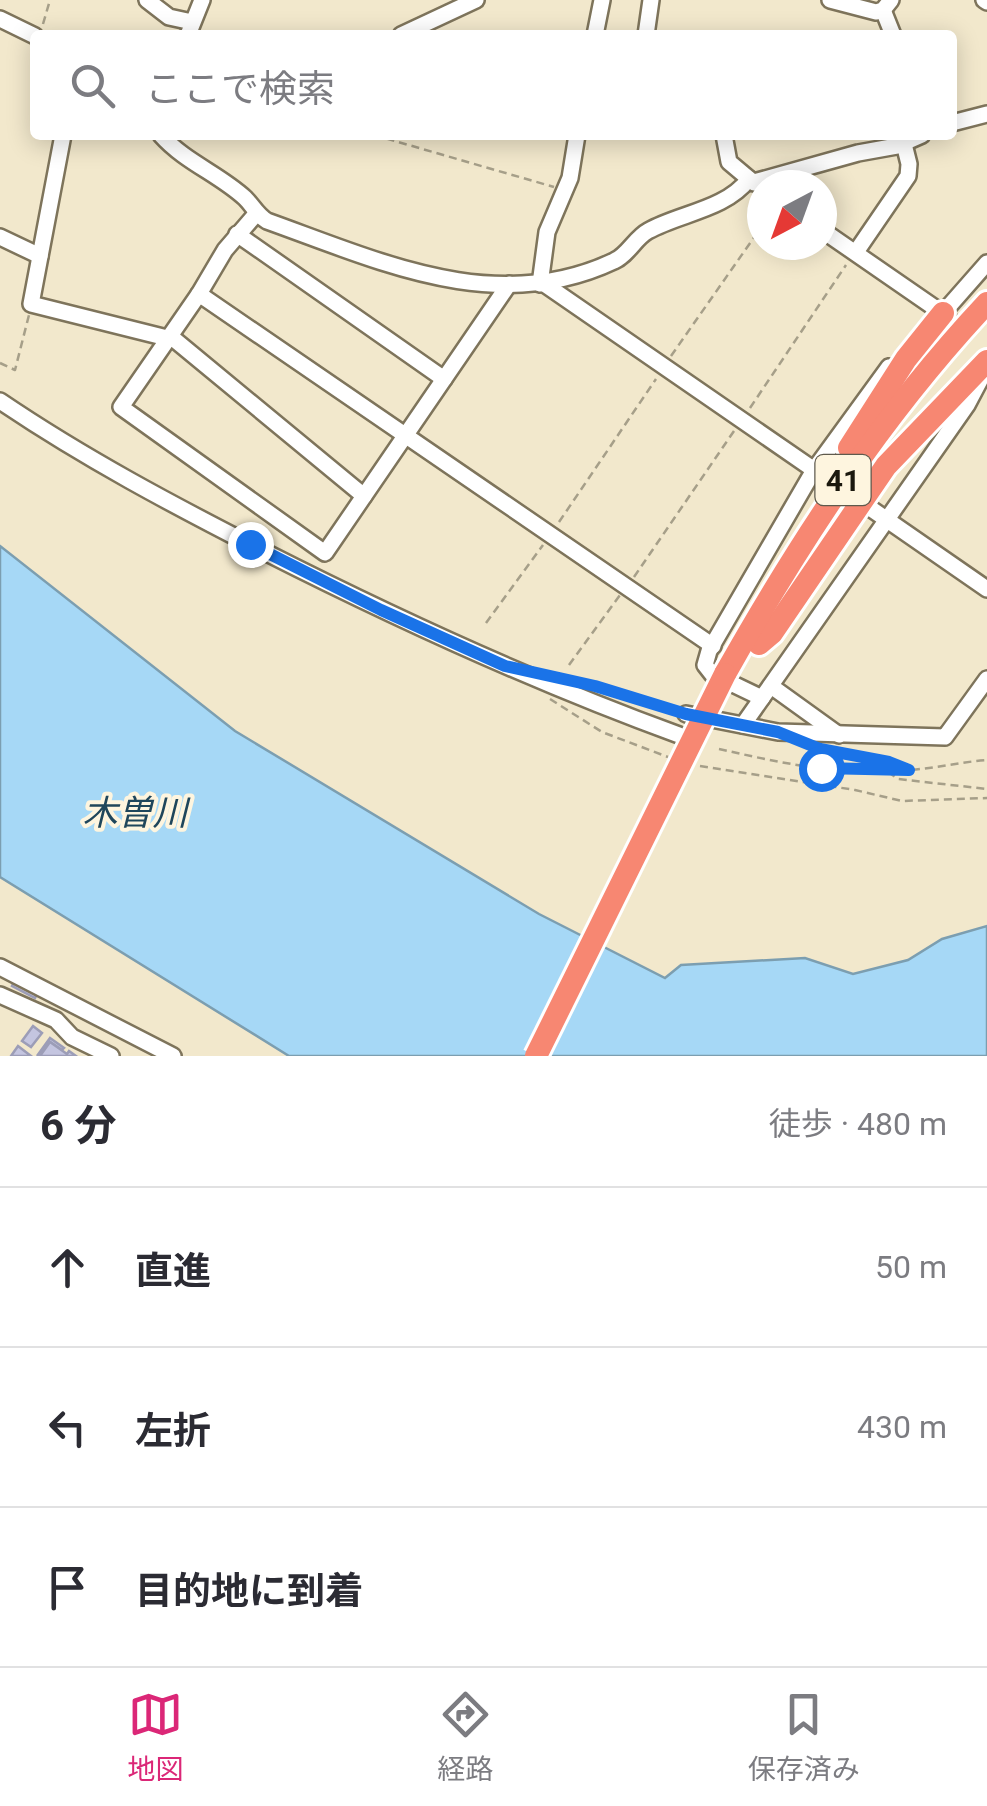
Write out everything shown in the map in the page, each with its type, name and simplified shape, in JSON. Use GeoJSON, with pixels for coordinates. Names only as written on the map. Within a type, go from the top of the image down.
{"type":"FeatureCollection","features":[{"type":"Feature","properties":{"kind":"highway","name":"41"},"geometry":{"type":"LineString","coordinates":[[553,1056],[787,565],[869,443],[987,303]]}},
{"type":"Feature","properties":{"kind":"highway"},"geometry":{"type":"LineString","coordinates":[[787,565],[797,534],[824,488],[918,344],[947,316]]}},
{"type":"Feature","properties":{"kind":"highway","name":"41"},"geometry":{"type":"LineString","coordinates":[[536,1056],[732,678],[759,644],[862,479],[987,326]]}},
{"type":"Feature","properties":{"kind":"highway"},"geometry":{"type":"LineString","coordinates":[[759,644],[772,633],[886,466],[987,364]]}},
{"type":"Feature","properties":{"kind":"street"},"geometry":{"type":"LineString","coordinates":[[148,0],[169,18],[190,28],[202,0]]}},
{"type":"Feature","properties":{"kind":"street"},"geometry":{"type":"LineString","coordinates":[[412,30],[476,0]]}},
{"type":"Feature","properties":{"kind":"street"},"geometry":{"type":"LineString","coordinates":[[595,30],[602,0]]}},
{"type":"Feature","properties":{"kind":"street"},"geometry":{"type":"LineString","coordinates":[[647,30],[651,0]]}},
{"type":"Feature","properties":{"kind":"street"},"geometry":{"type":"LineString","coordinates":[[831,0],[864,10],[887,5],[892,30]]}},
{"type":"Feature","properties":{"kind":"street"},"geometry":{"type":"LineString","coordinates":[[0,20],[30,32]]}},
{"type":"Feature","properties":{"kind":"street"},"geometry":{"type":"LineString","coordinates":[[957,122],[987,114]]}},
{"type":"Feature","properties":{"kind":"street"},"geometry":{"type":"LineString","coordinates":[[62,140],[32,304],[175,340],[364,496]]}},
{"type":"Feature","properties":{"kind":"street"},"geometry":{"type":"LineString","coordinates":[[166,140],[180,156],[246,199],[256,214],[267,221],[441,280],[542,284],[617,260],[645,232],[747,187]]}},
{"type":"Feature","properties":{"kind":"street"},"geometry":{"type":"LineString","coordinates":[[542,284],[547,232],[564,190],[576,140]]}},
{"type":"Feature","properties":{"kind":"street"},"geometry":{"type":"LineString","coordinates":[[725,140],[729,162],[747,177]]}},
{"type":"Feature","properties":{"kind":"street"},"geometry":{"type":"LineString","coordinates":[[798,170],[906,140],[908,176],[856,252]]}},
{"type":"Feature","properties":{"kind":"street"},"geometry":{"type":"LineString","coordinates":[[256,214],[237,234],[121,408],[325,553],[509,284]]}},
{"type":"Feature","properties":{"kind":"street"},"geometry":{"type":"LineString","coordinates":[[237,234],[444,379]]}},
{"type":"Feature","properties":{"kind":"street"},"geometry":{"type":"LineString","coordinates":[[0,237],[40,256]]}},
{"type":"Feature","properties":{"kind":"street"},"geometry":{"type":"LineString","coordinates":[[837,240],[947,316],[987,263]]}},
{"type":"Feature","properties":{"kind":"street"},"geometry":{"type":"LineString","coordinates":[[542,284],[817,472]]}},
{"type":"Feature","properties":{"kind":"street"},"geometry":{"type":"LineString","coordinates":[[199,294],[713,646]]}},
{"type":"Feature","properties":{"kind":"street"},"geometry":{"type":"LineString","coordinates":[[840,736],[767,692],[712,674],[705,664],[817,472],[897,356],[918,344]]}},
{"type":"Feature","properties":{"kind":"street"},"geometry":{"type":"LineString","coordinates":[[743,724],[967,404],[987,364]]}},
{"type":"Feature","properties":{"kind":"street"},"geometry":{"type":"LineString","coordinates":[[0,401],[151,493],[381,610],[590,702],[679,735]]}},
{"type":"Feature","properties":{"kind":"street"},"geometry":{"type":"LineString","coordinates":[[870,508],[987,589]]}},
{"type":"Feature","properties":{"kind":"street"},"geometry":{"type":"LineString","coordinates":[[686,714],[778,732],[945,737],[987,678]]}},
{"type":"Feature","properties":{"kind":"street"},"geometry":{"type":"LineString","coordinates":[[0,967],[173,1056]]}},
{"type":"Feature","properties":{"kind":"street"},"geometry":{"type":"LineString","coordinates":[[0,995],[56,1020],[72,1037],[110,1056]]}},
{"type":"Feature","properties":{"kind":"path"},"geometry":{"type":"LineString","coordinates":[[39,30],[50,0]]}},
{"type":"Feature","properties":{"kind":"path"},"geometry":{"type":"LineString","coordinates":[[391,140],[564,190]]}},
{"type":"Feature","properties":{"kind":"path"},"geometry":{"type":"LineString","coordinates":[[486,623],[747,248]]}},
{"type":"Feature","properties":{"kind":"path"},"geometry":{"type":"LineString","coordinates":[[569,665],[856,252]]}},
{"type":"Feature","properties":{"kind":"path"},"geometry":{"type":"LineString","coordinates":[[0,363],[16,370],[32,304]]}},
{"type":"Feature","properties":{"kind":"path"},"geometry":{"type":"LineString","coordinates":[[565,678],[686,714]]}},
{"type":"Feature","properties":{"kind":"path"},"geometry":{"type":"LineString","coordinates":[[545,697],[602,732],[668,758]]}},
{"type":"Feature","properties":{"kind":"path"},"geometry":{"type":"LineString","coordinates":[[806,744],[909,770]]}},
{"type":"Feature","properties":{"kind":"path"},"geometry":{"type":"LineString","coordinates":[[718,748],[795,766],[848,771],[909,770],[987,760]]}},
{"type":"Feature","properties":{"kind":"path"},"geometry":{"type":"LineString","coordinates":[[695,765],[902,801],[987,798]]}},
{"type":"Feature","properties":{"kind":"path"},"geometry":{"type":"LineString","coordinates":[[886,771],[898,779],[987,789]]}},
{"type":"Feature","properties":{"kind":"water","name":"木曽川"},"geometry":{"type":"Polygon","coordinates":[[[0,546],[235,731],[539,914],[665,978],[681,965],[805,958],[853,974],[908,960],[942,939],[987,926],[987,1056],[289,1056],[0,877],[0,546]]]}},
{"type":"Feature","properties":{"kind":"building"},"geometry":{"type":"Polygon","coordinates":[[[15,980],[38,992],[35,998],[12,986],[15,980]]]}},
{"type":"Feature","properties":{"kind":"building"},"geometry":{"type":"Polygon","coordinates":[[[33,1026],[42,1033],[31,1047],[22,1041],[33,1026]]]}},
{"type":"Feature","properties":{"kind":"building"},"geometry":{"type":"Polygon","coordinates":[[[50,1038],[64,1048],[50,1042],[37,1056],[50,1038]]]}},
{"type":"Feature","properties":{"kind":"building"},"geometry":{"type":"Polygon","coordinates":[[[50,1042],[67,1054],[69,1051],[76,1056],[40,1056],[50,1042]]]}},
{"type":"Feature","properties":{"kind":"building"},"geometry":{"type":"Polygon","coordinates":[[[18,1046],[31,1056],[11,1056],[18,1046]]]}},
{"type":"Feature","properties":{"kind":"route"},"geometry":{"type":"LineString","coordinates":[[250,544],[505,666],[595,686],[686,714],[778,732],[820,749],[889,762],[909,770],[821,768]]}}]}
